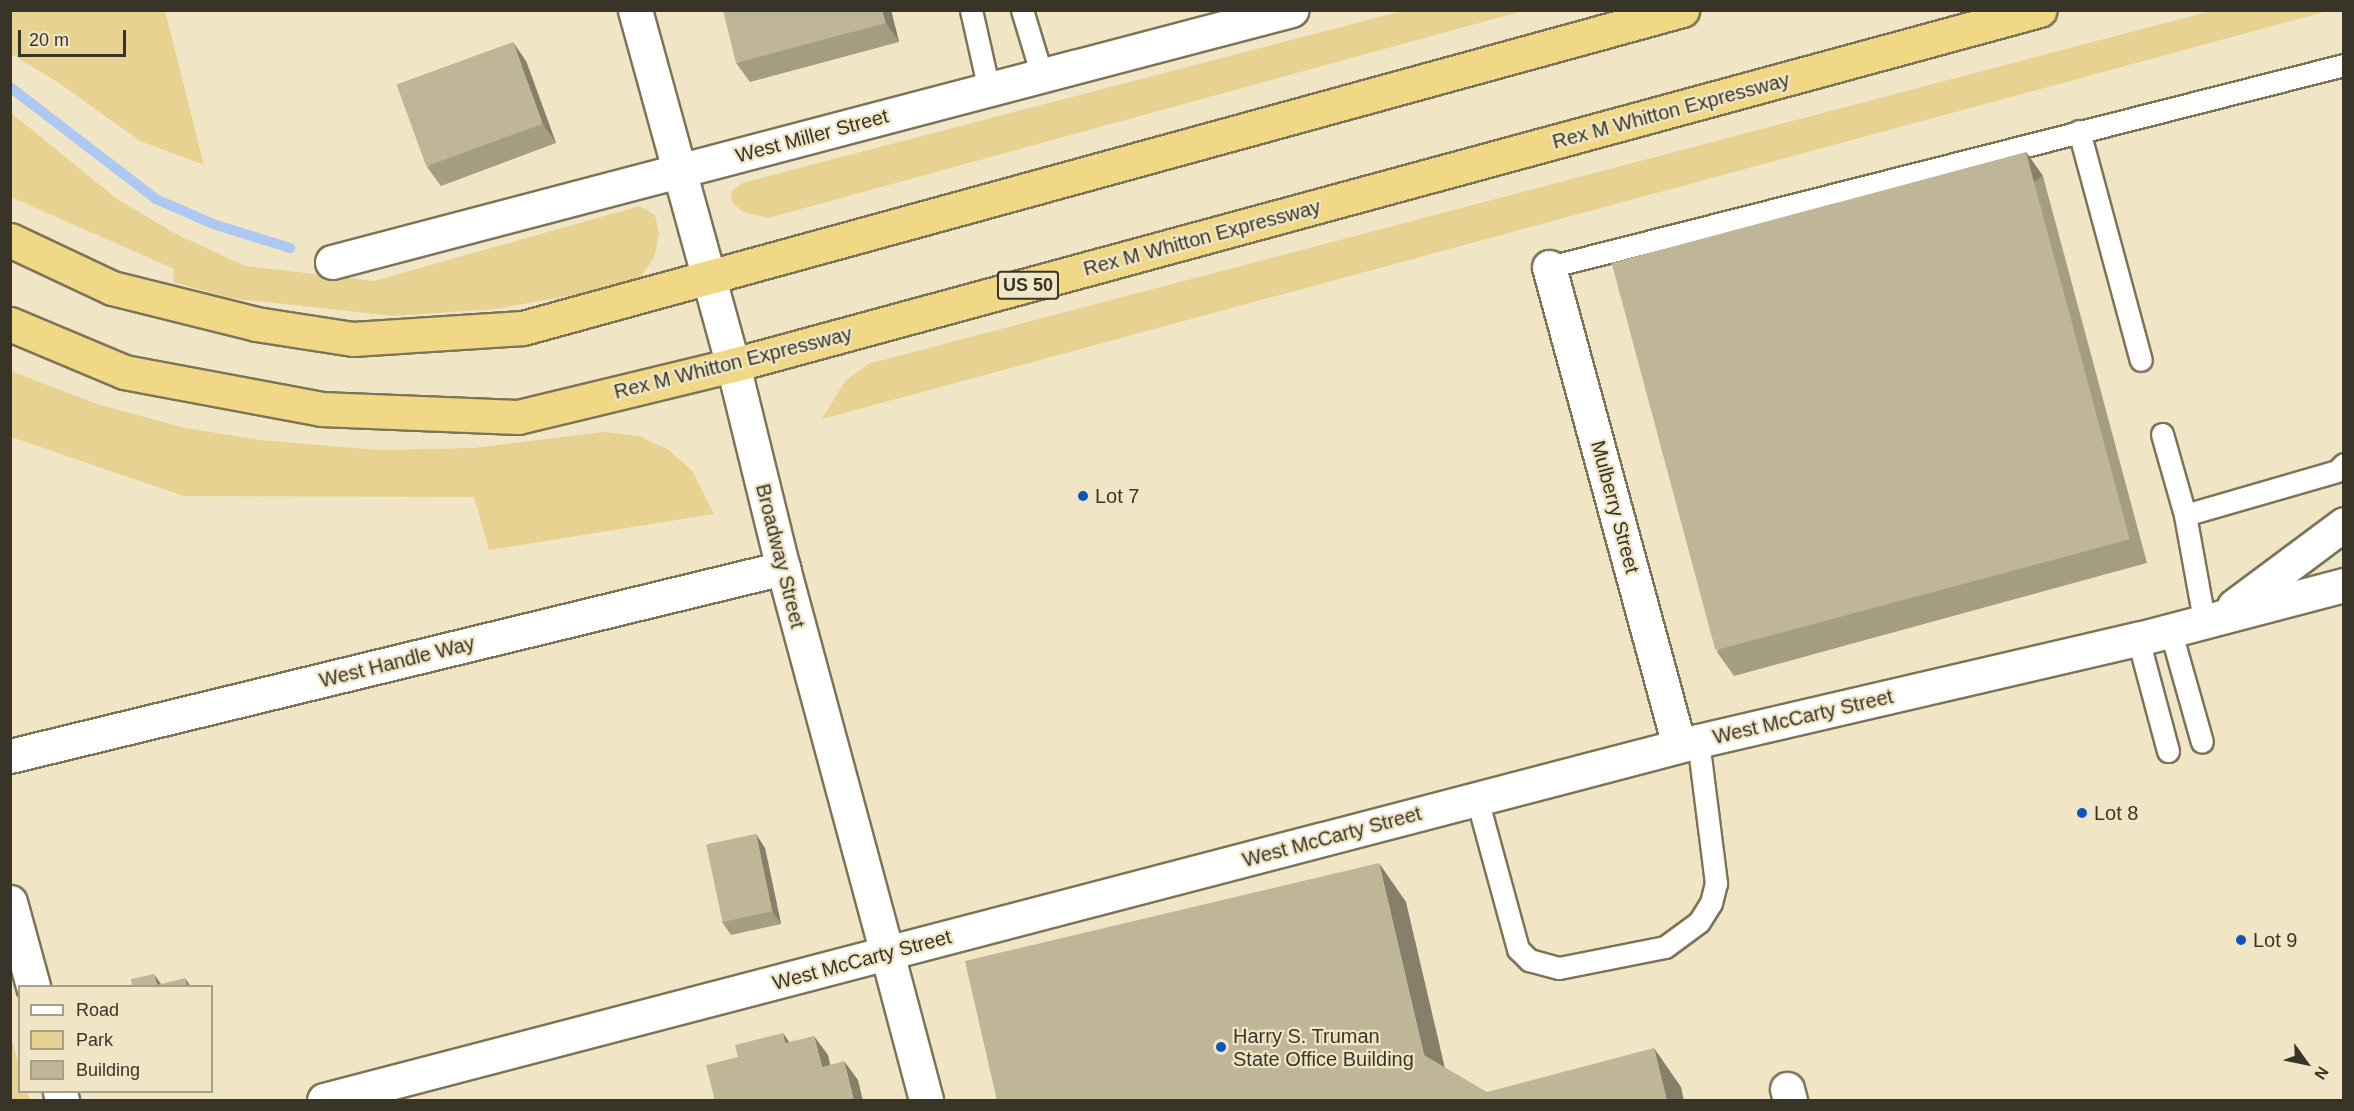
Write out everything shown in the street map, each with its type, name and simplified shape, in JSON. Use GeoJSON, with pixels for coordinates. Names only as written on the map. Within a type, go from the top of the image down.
{"type":"FeatureCollection","features":[{"type":"Feature","properties":{"kind":"highway"},"geometry":{"type":"LineString","coordinates":[[10,240],[112,288],[256,324],[353,339],[523,328],[1682,10]]}},
{"type":"Feature","properties":{"kind":"highway","name":"Rex M Whitton Expressway"},"geometry":{"type":"LineString","coordinates":[[10,324],[124,372],[321,409],[518,417],[733,365],[2040,10]]}},
{"type":"Feature","properties":{"kind":"street","name":"Broadway Street"},"geometry":{"type":"LineString","coordinates":[[635,10],[733,365],[783,568],[926,1101]]}},
{"type":"Feature","properties":{"kind":"street","name":"West Miller Street"},"geometry":{"type":"LineString","coordinates":[[332,262],[1292,10]]}},
{"type":"Feature","properties":{"kind":"street","name":"Mulberry Street"},"geometry":{"type":"LineString","coordinates":[[1549,267],[1688,744]]}},
{"type":"Feature","properties":{"kind":"street"},"geometry":{"type":"LineString","coordinates":[[2213,617],[2343,524]]}},
{"type":"Feature","properties":{"kind":"street","name":"West Handle Way"},"geometry":{"type":"LineString","coordinates":[[10,756],[783,568]]}},
{"type":"Feature","properties":{"kind":"street","name":"West McCarty Street"},"geometry":{"type":"LineString","coordinates":[[324,1101],[1688,744],[2138,639],[2213,617],[2343,585]]}},
{"type":"Feature","properties":{"kind":"street"},"geometry":{"type":"LineString","coordinates":[[10,902],[32,985]]}},
{"type":"Feature","properties":{"kind":"lane"},"geometry":{"type":"LineString","coordinates":[[971,10],[989,90]]}},
{"type":"Feature","properties":{"kind":"lane"},"geometry":{"type":"LineString","coordinates":[[1022,10],[1042,76]]}},
{"type":"Feature","properties":{"kind":"lane"},"geometry":{"type":"LineString","coordinates":[[1549,267],[2343,65]]}},
{"type":"Feature","properties":{"kind":"lane"},"geometry":{"type":"LineString","coordinates":[[2079,131],[2141,360]]}},
{"type":"Feature","properties":{"kind":"lane"},"geometry":{"type":"LineString","coordinates":[[2162,434],[2213,617]]}},
{"type":"Feature","properties":{"kind":"lane"},"geometry":{"type":"LineString","coordinates":[[2185,515],[2337,471],[2343,464]]}},
{"type":"Feature","properties":{"kind":"lane"},"geometry":{"type":"LineString","coordinates":[[2170,629],[2202,742]]}},
{"type":"Feature","properties":{"kind":"lane"},"geometry":{"type":"LineString","coordinates":[[2138,639],[2168,750]]}},
{"type":"Feature","properties":{"kind":"lane"},"geometry":{"type":"LineString","coordinates":[[1478,799],[1518,949],[1529,960],[1559,968],[1665,947],[1699,922],[1711,903],[1716,883],[1688,744]]}},
{"type":"Feature","properties":{"kind":"green space"},"geometry":{"type":"Polygon","coordinates":[[[11,10],[165,11],[204,165],[140,141],[56,81],[11,54],[11,10]]]}},
{"type":"Feature","properties":{"kind":"green space"},"geometry":{"type":"Polygon","coordinates":[[[1406,10],[1523,11],[768,218],[743,212],[731,201],[732,191],[742,183],[1406,10]]]}},
{"type":"Feature","properties":{"kind":"green space"},"geometry":{"type":"Polygon","coordinates":[[[2211,11],[2328,11],[822,419],[845,381],[868,364],[2211,11]]]}},
{"type":"Feature","properties":{"kind":"green space"},"geometry":{"type":"Polygon","coordinates":[[[10,112],[117,199],[176,234],[245,266],[374,281],[640,206],[655,215],[659,234],[654,258],[641,276],[614,288],[496,309],[394,316],[229,298],[173,282],[174,269],[11,197],[10,112]]]}},
{"type":"Feature","properties":{"kind":"green space"},"geometry":{"type":"Polygon","coordinates":[[[11,371],[97,404],[185,428],[260,440],[379,450],[474,448],[604,432],[639,436],[669,450],[693,472],[714,514],[489,550],[474,497],[184,496],[11,437],[11,371]]]}},
{"type":"Feature","properties":{"kind":"green space"},"geometry":{"type":"Polygon","coordinates":[[[10,1034],[18,1062],[18,1093],[27,1093],[30,1100],[11,1100],[10,1034]]]}},
{"type":"Feature","properties":{"kind":"building"},"geometry":{"type":"Polygon","coordinates":[[[723,10],[882,10],[886,23],[736,63],[723,10]]]}},
{"type":"Feature","properties":{"kind":"building"},"geometry":{"type":"Polygon","coordinates":[[[513,42],[543,124],[426,166],[396,84],[513,42]]]}},
{"type":"Feature","properties":{"kind":"building"},"geometry":{"type":"Polygon","coordinates":[[[2026,152],[2130,539],[1715,650],[1612,263],[2026,152]]]}},
{"type":"Feature","properties":{"kind":"building"},"geometry":{"type":"Polygon","coordinates":[[[756,834],[772,911],[723,922],[706,845],[756,834]]]}},
{"type":"Feature","properties":{"kind":"building","name":"Harry S. Truman State Office Building"},"geometry":{"type":"Polygon","coordinates":[[[1379,863],[1424,1055],[1487,1092],[1654,1048],[1667,1101],[997,1101],[965,961],[1379,863]]]}},
{"type":"Feature","properties":{"kind":"building"},"geometry":{"type":"Polygon","coordinates":[[[154,974],[157,985],[132,985],[131,979],[154,974]]]}},
{"type":"Feature","properties":{"kind":"building"},"geometry":{"type":"Polygon","coordinates":[[[185,978],[187,985],[157,985],[185,978]]]}},
{"type":"Feature","properties":{"kind":"building"},"geometry":{"type":"Polygon","coordinates":[[[783,1033],[785,1043],[814,1036],[822,1067],[844,1061],[854,1101],[715,1101],[706,1065],[738,1057],[735,1045],[783,1033]]]}},
{"type":"Feature","properties":{"kind":"waterway"},"geometry":{"type":"LineString","coordinates":[[10,87],[156,199],[213,224],[290,248]]}},
{"type":"Feature","properties":{"kind":"place","name":"Lot 7"},"geometry":{"type":"Point","coordinates":[1083,496]}},
{"type":"Feature","properties":{"kind":"place","name":"Lot 8"},"geometry":{"type":"Point","coordinates":[2082,813]}},
{"type":"Feature","properties":{"kind":"place","name":"Lot 9"},"geometry":{"type":"Point","coordinates":[2241,940]}},
{"type":"Feature","properties":{"kind":"place","name":"Harry S. Truman State Office Building"},"geometry":{"type":"Point","coordinates":[1221,1047]}}]}
